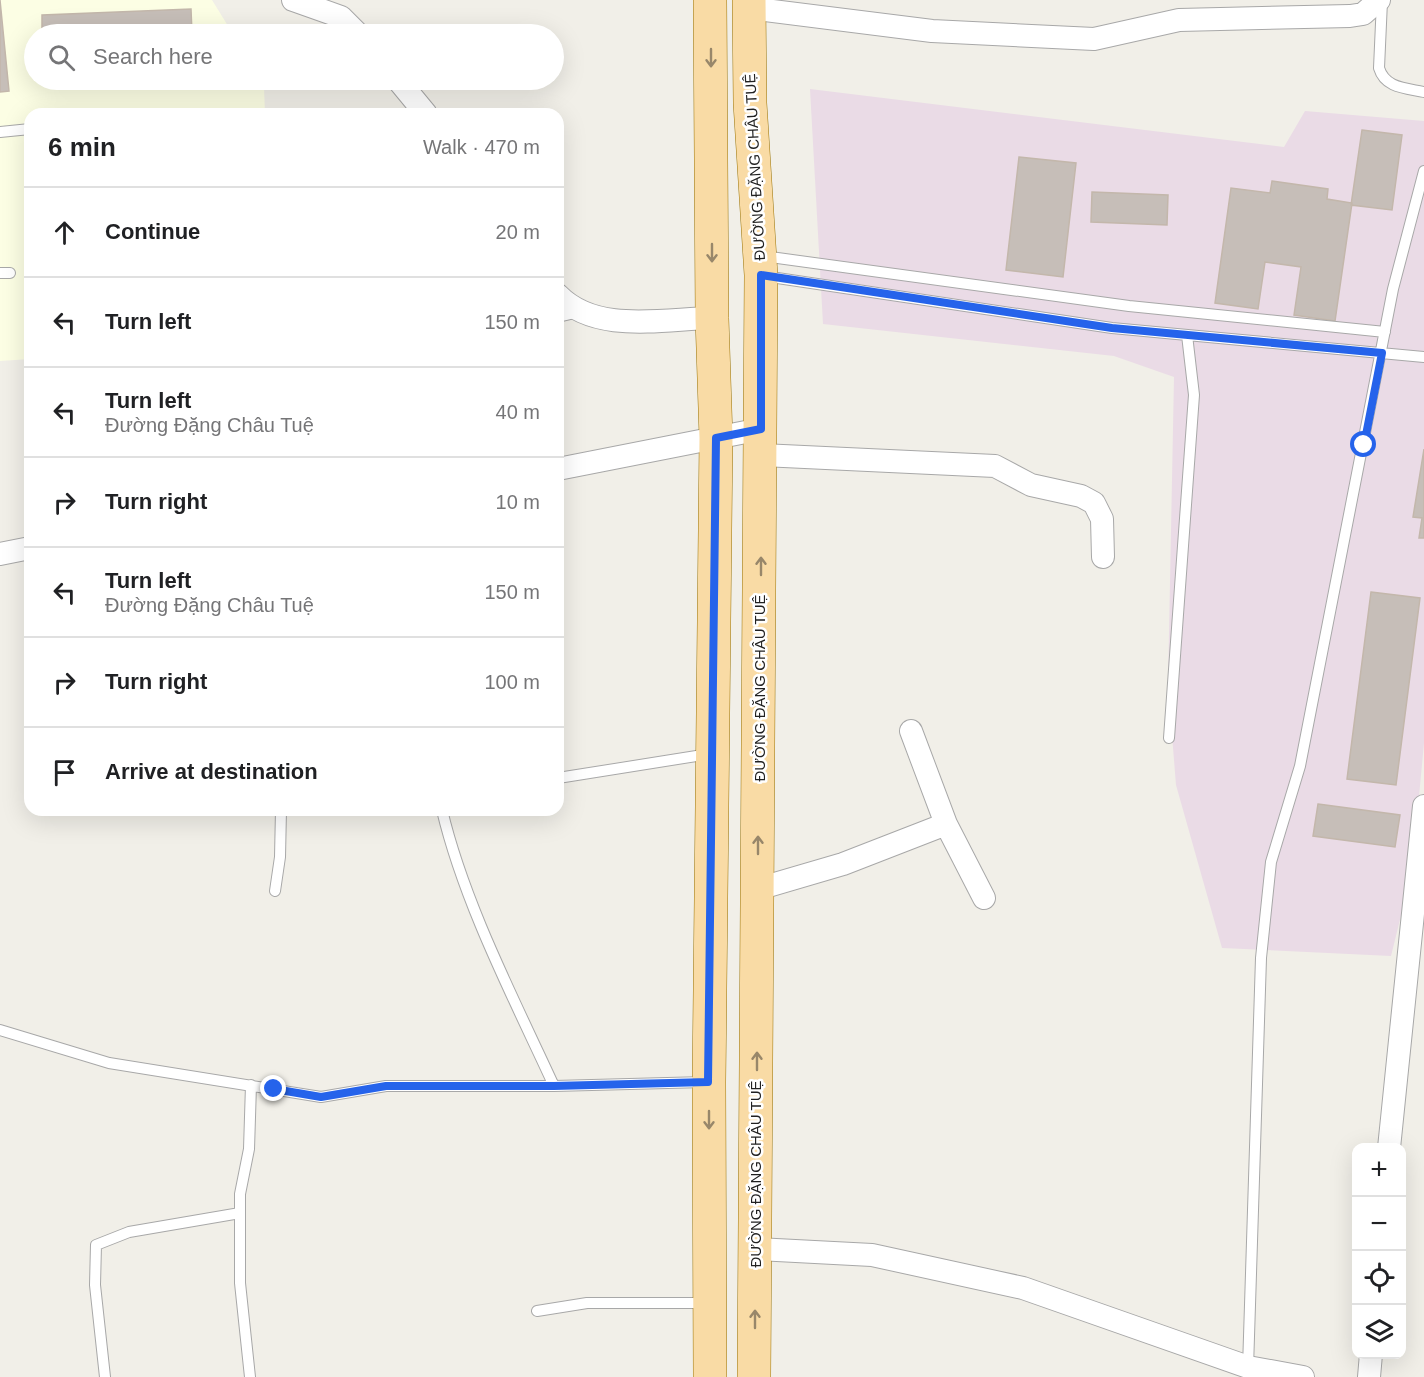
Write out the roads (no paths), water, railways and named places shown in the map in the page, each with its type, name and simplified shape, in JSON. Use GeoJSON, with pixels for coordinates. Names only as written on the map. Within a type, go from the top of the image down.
{"type":"FeatureCollection","features":[{"type":"Feature","properties":{"kind":"main road"},"geometry":{"type":"LineString","coordinates":[[710,0],[712,318],[716,438],[708,1082],[710,1377]]}},
{"type":"Feature","properties":{"kind":"main road","name":"ĐƯỜNG ĐẶNG CHÂU TUỆ"},"geometry":{"type":"LineString","coordinates":[[749,4],[750,103],[760,265],[761,442],[754,1377]]}},
{"type":"Feature","properties":{"kind":"street"},"geometry":{"type":"LineString","coordinates":[[749,4],[932,31],[1094,39],[1179,20],[1350,16],[1363,14],[1381,0]]}},
{"type":"Feature","properties":{"kind":"street"},"geometry":{"type":"LineString","coordinates":[[296,1],[325,9],[341,17],[348,24]]}},
{"type":"Feature","properties":{"kind":"street"},"geometry":{"type":"LineString","coordinates":[[406,90],[421,108]]}},
{"type":"Feature","properties":{"kind":"street"},"geometry":{"type":"LineString","coordinates":[[564,301],[592,317],[627,322],[712,318]]}},
{"type":"Feature","properties":{"kind":"street"},"geometry":{"type":"LineString","coordinates":[[564,468],[716,438],[994,466],[1031,485],[1081,496],[1094,503],[1102,519],[1103,557]]}},
{"type":"Feature","properties":{"kind":"street"},"geometry":{"type":"LineString","coordinates":[[0,554],[24,549]]}},
{"type":"Feature","properties":{"kind":"street"},"geometry":{"type":"LineString","coordinates":[[911,731],[946,824],[984,898]]}},
{"type":"Feature","properties":{"kind":"street"},"geometry":{"type":"LineString","coordinates":[[1390,1143],[1424,806]]}},
{"type":"Feature","properties":{"kind":"street"},"geometry":{"type":"LineString","coordinates":[[758,889],[843,864],[946,824]]}},
{"type":"Feature","properties":{"kind":"street"},"geometry":{"type":"LineString","coordinates":[[755,1249],[872,1255],[1023,1288],[1248,1372],[1303,1377]]}},
{"type":"Feature","properties":{"kind":"street"},"geometry":{"type":"LineString","coordinates":[[1369,1377],[1371,1359]]}},
{"type":"Feature","properties":{"kind":"lane"},"geometry":{"type":"LineString","coordinates":[[1381,0],[1379,68],[1382,78],[1388,84],[1424,92]]}},
{"type":"Feature","properties":{"kind":"lane"},"geometry":{"type":"LineString","coordinates":[[0,132],[24,130]]}},
{"type":"Feature","properties":{"kind":"lane"},"geometry":{"type":"LineString","coordinates":[[1248,1372],[1261,958],[1271,862],[1300,766],[1395,279],[1424,171]]}},
{"type":"Feature","properties":{"kind":"lane"},"geometry":{"type":"LineString","coordinates":[[760,265],[1386,332]]}},
{"type":"Feature","properties":{"kind":"lane"},"geometry":{"type":"LineString","coordinates":[[760,265],[1112,328],[1424,357]]}},
{"type":"Feature","properties":{"kind":"lane"},"geometry":{"type":"LineString","coordinates":[[564,316],[582,312]]}},
{"type":"Feature","properties":{"kind":"lane"},"geometry":{"type":"LineString","coordinates":[[1169,738],[1194,395],[1187,335]]}},
{"type":"Feature","properties":{"kind":"lane"},"geometry":{"type":"LineString","coordinates":[[564,777],[712,754]]}},
{"type":"Feature","properties":{"kind":"lane"},"geometry":{"type":"LineString","coordinates":[[275,891],[280,857],[281,816]]}},
{"type":"Feature","properties":{"kind":"lane"},"geometry":{"type":"LineString","coordinates":[[443,816],[450,843],[489,939],[554,1086]]}},
{"type":"Feature","properties":{"kind":"lane"},"geometry":{"type":"LineString","coordinates":[[0,1030],[109,1062],[321,1097],[386,1086],[554,1086],[708,1082]]}},
{"type":"Feature","properties":{"kind":"lane"},"geometry":{"type":"LineString","coordinates":[[250,1085],[249,1149],[240,1194],[240,1283],[250,1377]]}},
{"type":"Feature","properties":{"kind":"lane"},"geometry":{"type":"LineString","coordinates":[[105,1377],[94,1285],[96,1245],[129,1232],[240,1213]]}},
{"type":"Feature","properties":{"kind":"lane"},"geometry":{"type":"LineString","coordinates":[[537,1311],[587,1303],[709,1303]]}}]}
